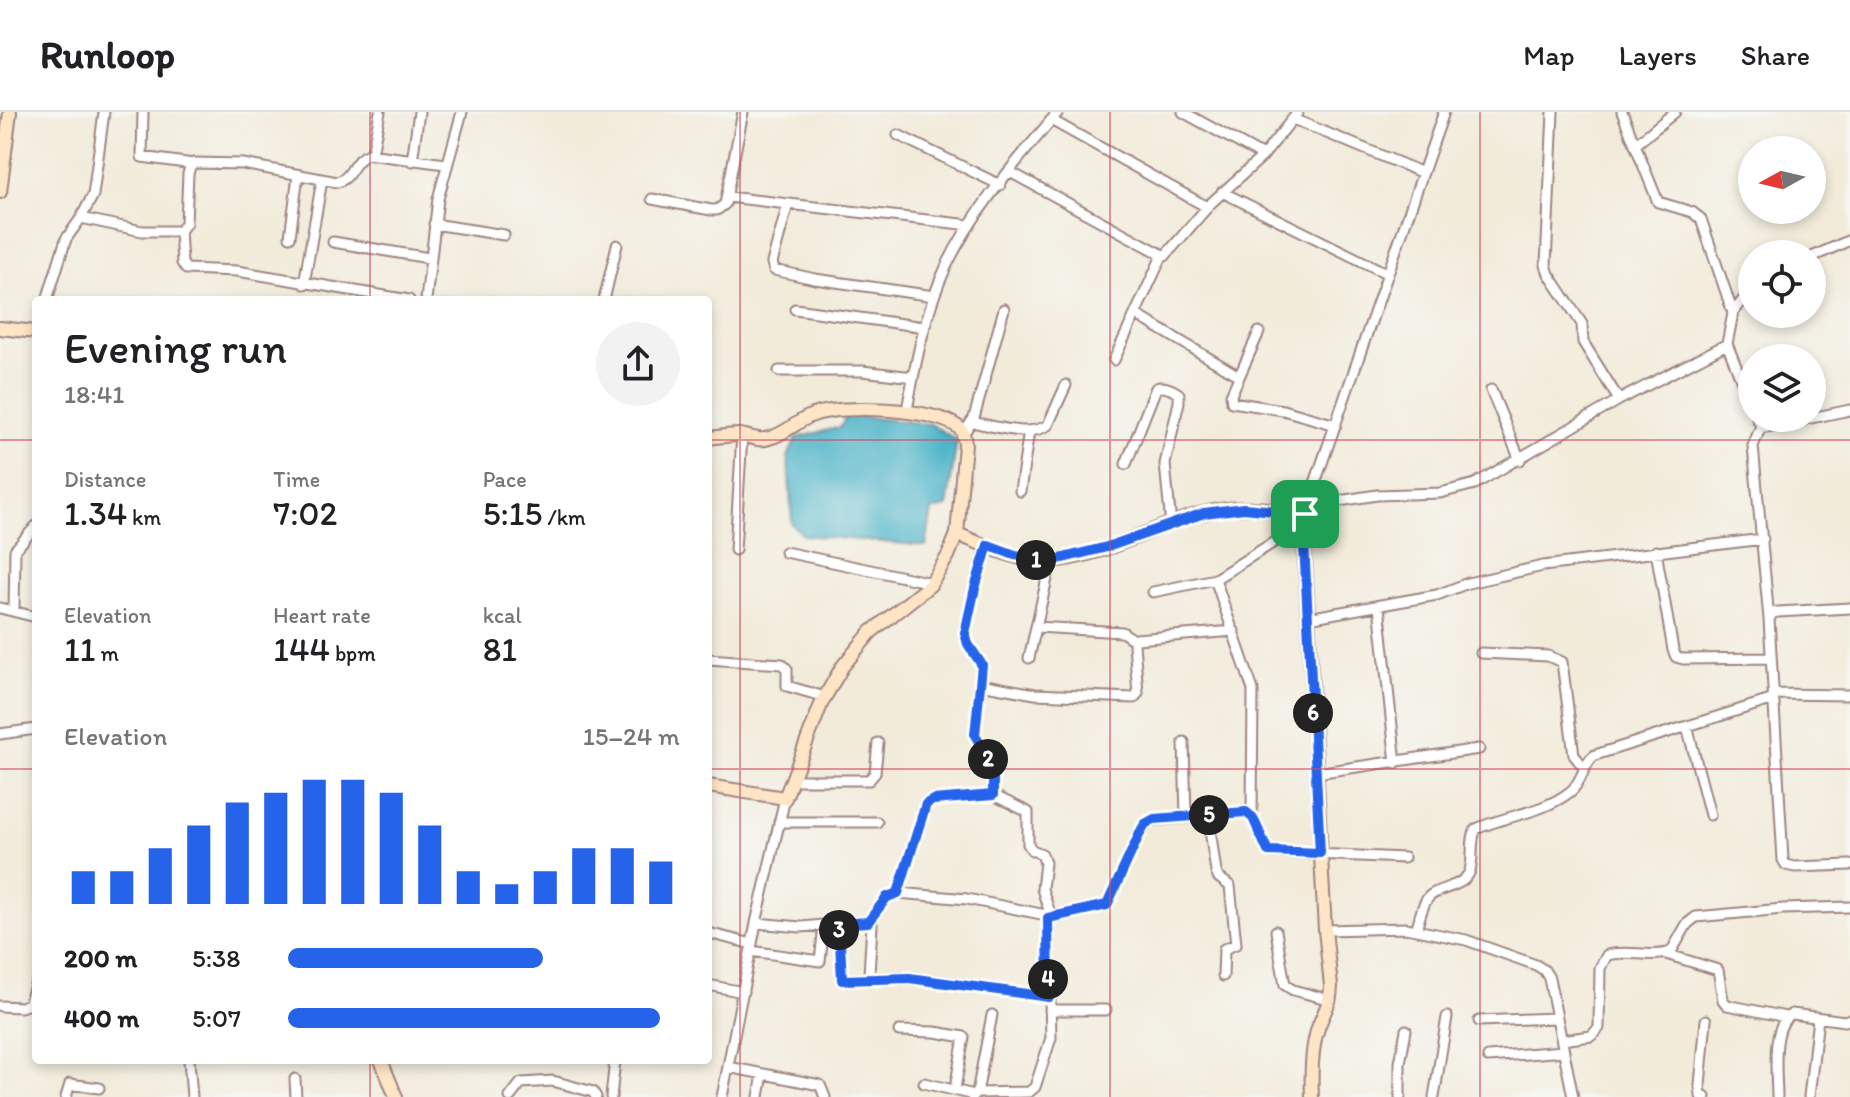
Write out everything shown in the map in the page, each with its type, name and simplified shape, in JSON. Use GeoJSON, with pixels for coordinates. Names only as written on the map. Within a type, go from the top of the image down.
{"type":"FeatureCollection","features":[{"type":"Feature","properties":{"kind":"street"},"geometry":{"type":"LineString","coordinates":[[0,192],[10,112]]}},
{"type":"Feature","properties":{"kind":"street"},"geometry":{"type":"LineString","coordinates":[[48,296],[66,239],[90,204],[96,181],[104,112]]}},
{"type":"Feature","properties":{"kind":"street"},"geometry":{"type":"LineString","coordinates":[[143,112],[142,157],[193,164],[243,164],[342,181],[357,160],[372,154],[446,164]]}},
{"type":"Feature","properties":{"kind":"street"},"geometry":{"type":"LineString","coordinates":[[372,154],[380,112]]}},
{"type":"Feature","properties":{"kind":"street"},"geometry":{"type":"LineString","coordinates":[[412,161],[419,112]]}},
{"type":"Feature","properties":{"kind":"street"},"geometry":{"type":"LineString","coordinates":[[426,296],[434,224],[446,164],[462,112]]}},
{"type":"Feature","properties":{"kind":"street"},"geometry":{"type":"LineString","coordinates":[[652,199],[717,210],[725,204],[743,112]]}},
{"type":"Feature","properties":{"kind":"street"},"geometry":{"type":"LineString","coordinates":[[1183,112],[1263,156]]}},
{"type":"Feature","properties":{"kind":"street"},"geometry":{"type":"LineString","coordinates":[[1312,1097],[1311,1074],[1317,1029],[1331,1000],[1320,853],[1305,515],[1444,112]]}},
{"type":"Feature","properties":{"kind":"street"},"geometry":{"type":"LineString","coordinates":[[1553,112],[1547,270],[1582,324],[1583,342],[1619,400]]}},
{"type":"Feature","properties":{"kind":"street"},"geometry":{"type":"LineString","coordinates":[[1622,112],[1658,202],[1692,212],[1701,219],[1733,313]]}},
{"type":"Feature","properties":{"kind":"street"},"geometry":{"type":"LineString","coordinates":[[1635,145],[1675,112]]}},
{"type":"Feature","properties":{"kind":"street"},"geometry":{"type":"LineString","coordinates":[[907,410],[924,327],[945,269],[970,225],[1054,116],[1207,207]]}},
{"type":"Feature","properties":{"kind":"street"},"geometry":{"type":"LineString","coordinates":[[1114,360],[1162,256],[1168,254],[1222,192],[1263,156],[1295,116],[1423,173]]}},
{"type":"Feature","properties":{"kind":"street"},"geometry":{"type":"LineString","coordinates":[[898,135],[1000,185]]}},
{"type":"Feature","properties":{"kind":"street"},"geometry":{"type":"LineString","coordinates":[[193,164],[188,174],[186,223],[180,231],[182,263],[186,269],[237,271],[383,296]]}},
{"type":"Feature","properties":{"kind":"street"},"geometry":{"type":"LineString","coordinates":[[1010,172],[1162,256]]}},
{"type":"Feature","properties":{"kind":"street"},"geometry":{"type":"LineString","coordinates":[[290,237],[298,175]]}},
{"type":"Feature","properties":{"kind":"street"},"geometry":{"type":"LineString","coordinates":[[304,284],[322,180]]}},
{"type":"Feature","properties":{"kind":"street"},"geometry":{"type":"LineString","coordinates":[[1222,192],[1388,274]]}},
{"type":"Feature","properties":{"kind":"street"},"geometry":{"type":"LineString","coordinates":[[728,197],[970,225]]}},
{"type":"Feature","properties":{"kind":"street"},"geometry":{"type":"LineString","coordinates":[[788,204],[772,263],[777,272],[934,296]]}},
{"type":"Feature","properties":{"kind":"street"},"geometry":{"type":"LineString","coordinates":[[81,218],[142,231],[180,231]]}},
{"type":"Feature","properties":{"kind":"street"},"geometry":{"type":"LineString","coordinates":[[434,224],[504,235]]}},
{"type":"Feature","properties":{"kind":"street"},"geometry":{"type":"LineString","coordinates":[[1826,251],[1850,240]]}},
{"type":"Feature","properties":{"kind":"street"},"geometry":{"type":"LineString","coordinates":[[333,242],[429,258]]}},
{"type":"Feature","properties":{"kind":"street"},"geometry":{"type":"LineString","coordinates":[[605,296],[617,245]]}},
{"type":"Feature","properties":{"kind":"street"},"geometry":{"type":"LineString","coordinates":[[1738,306],[1733,313],[1727,344],[1738,371]]}},
{"type":"Feature","properties":{"kind":"street"},"geometry":{"type":"LineString","coordinates":[[795,309],[924,327]]}},
{"type":"Feature","properties":{"kind":"street"},"geometry":{"type":"LineString","coordinates":[[963,434],[972,422],[1004,309]]}},
{"type":"Feature","properties":{"kind":"street"},"geometry":{"type":"LineString","coordinates":[[1135,314],[1239,376]]}},
{"type":"Feature","properties":{"kind":"street"},"geometry":{"type":"LineString","coordinates":[[0,328],[32,329]]}},
{"type":"Feature","properties":{"kind":"street"},"geometry":{"type":"LineString","coordinates":[[1259,332],[1231,395],[1232,402],[1287,411],[1336,425]]}},
{"type":"Feature","properties":{"kind":"street"},"geometry":{"type":"LineString","coordinates":[[1153,592],[1215,579],[1305,515],[1377,495],[1452,491],[1475,484],[1619,400],[1727,344]]}},
{"type":"Feature","properties":{"kind":"street"},"geometry":{"type":"LineString","coordinates":[[779,371],[862,371],[913,377]]}},
{"type":"Feature","properties":{"kind":"street"},"geometry":{"type":"LineString","coordinates":[[972,422],[1029,431],[1048,425],[1066,385]]}},
{"type":"Feature","properties":{"kind":"street"},"geometry":{"type":"LineString","coordinates":[[1126,464],[1156,388],[1162,386],[1174,390],[1179,394],[1179,402],[1165,464],[1171,525]]}},
{"type":"Feature","properties":{"kind":"street"},"geometry":{"type":"LineString","coordinates":[[1491,390],[1520,460]]}},
{"type":"Feature","properties":{"kind":"street"},"geometry":{"type":"LineString","coordinates":[[712,438],[742,435],[759,440],[770,438],[810,416],[828,410],[907,410],[959,428],[965,444],[957,534],[932,583],[871,632],[842,667],[825,697],[785,798],[756,923],[722,1097]]}},
{"type":"Feature","properties":{"kind":"street"},"geometry":{"type":"LineString","coordinates":[[1826,415],[1850,410]]}},
{"type":"Feature","properties":{"kind":"street"},"geometry":{"type":"LineString","coordinates":[[1020,491],[1029,431]]}},
{"type":"Feature","properties":{"kind":"street"},"geometry":{"type":"LineString","coordinates":[[1756,432],[1753,446],[1769,619],[1783,860],[1786,865],[1795,867],[1850,865]]}},
{"type":"Feature","properties":{"kind":"street"},"geometry":{"type":"LineString","coordinates":[[735,550],[742,435]]}},
{"type":"Feature","properties":{"kind":"street"},"geometry":{"type":"LineString","coordinates":[[957,534],[1015,555],[1051,561],[1077,556],[1221,509],[1266,509],[1305,515]]}},
{"type":"Feature","properties":{"kind":"street"},"geometry":{"type":"LineString","coordinates":[[14,611],[15,550],[32,531]]}},
{"type":"Feature","properties":{"kind":"street"},"geometry":{"type":"LineString","coordinates":[[1308,618],[1437,595],[1468,583],[1543,566],[1763,539]]}},
{"type":"Feature","properties":{"kind":"street"},"geometry":{"type":"LineString","coordinates":[[988,545],[965,633],[968,644],[980,659],[975,735],[993,767],[993,795]]}},
{"type":"Feature","properties":{"kind":"street"},"geometry":{"type":"LineString","coordinates":[[1656,551],[1676,657],[1771,658]]}},
{"type":"Feature","properties":{"kind":"street"},"geometry":{"type":"LineString","coordinates":[[785,552],[932,583]]}},
{"type":"Feature","properties":{"kind":"street"},"geometry":{"type":"LineString","coordinates":[[1029,658],[1051,561]]}},
{"type":"Feature","properties":{"kind":"street"},"geometry":{"type":"LineString","coordinates":[[1215,579],[1249,674],[1254,698],[1252,815],[1268,851],[1404,858]]}},
{"type":"Feature","properties":{"kind":"street"},"geometry":{"type":"LineString","coordinates":[[1379,606],[1396,763]]}},
{"type":"Feature","properties":{"kind":"street"},"geometry":{"type":"LineString","coordinates":[[0,608],[32,616]]}},
{"type":"Feature","properties":{"kind":"street"},"geometry":{"type":"LineString","coordinates":[[1769,619],[1778,612],[1850,608]]}},
{"type":"Feature","properties":{"kind":"street"},"geometry":{"type":"LineString","coordinates":[[1036,627],[1122,632],[1134,640]]}},
{"type":"Feature","properties":{"kind":"street"},"geometry":{"type":"LineString","coordinates":[[1134,640],[1234,631]]}},
{"type":"Feature","properties":{"kind":"street"},"geometry":{"type":"LineString","coordinates":[[980,684],[1035,694],[1134,698],[1138,693],[1134,640]]}},
{"type":"Feature","properties":{"kind":"street"},"geometry":{"type":"LineString","coordinates":[[1481,653],[1548,656],[1562,662],[1574,755],[1585,769]]}},
{"type":"Feature","properties":{"kind":"street"},"geometry":{"type":"LineString","coordinates":[[712,659],[782,664],[787,669],[786,683],[790,688],[825,697]]}},
{"type":"Feature","properties":{"kind":"street"},"geometry":{"type":"LineString","coordinates":[[1416,929],[1426,900],[1464,880],[1469,874],[1476,829],[1561,798],[1576,786],[1595,755],[1774,696],[1850,695]]}},
{"type":"Feature","properties":{"kind":"street"},"geometry":{"type":"LineString","coordinates":[[1687,726],[1710,815]]}},
{"type":"Feature","properties":{"kind":"street"},"geometry":{"type":"LineString","coordinates":[[0,734],[32,730]]}},
{"type":"Feature","properties":{"kind":"street"},"geometry":{"type":"LineString","coordinates":[[1184,742],[1186,817]]}},
{"type":"Feature","properties":{"kind":"street"},"geometry":{"type":"LineString","coordinates":[[792,780],[869,780],[875,773],[878,743]]}},
{"type":"Feature","properties":{"kind":"street"},"geometry":{"type":"LineString","coordinates":[[1316,773],[1479,749]]}},
{"type":"Feature","properties":{"kind":"street"},"geometry":{"type":"LineString","coordinates":[[712,787],[785,798]]}},
{"type":"Feature","properties":{"kind":"street"},"geometry":{"type":"LineString","coordinates":[[898,893],[926,804],[933,800],[993,795],[1028,812],[1028,844],[1032,850],[1042,854],[1045,863],[1042,889],[1051,916]]}},
{"type":"Feature","properties":{"kind":"street"},"geometry":{"type":"LineString","coordinates":[[756,923],[801,927],[868,922],[887,897],[898,893],[967,899],[1051,916],[1107,905],[1145,824],[1154,819],[1243,812],[1252,815]]}},
{"type":"Feature","properties":{"kind":"street"},"geometry":{"type":"LineString","coordinates":[[1208,815],[1216,872],[1230,886],[1234,919],[1236,944],[1224,949],[1223,976]]}},
{"type":"Feature","properties":{"kind":"street"},"geometry":{"type":"LineString","coordinates":[[779,822],[877,822]]}},
{"type":"Feature","properties":{"kind":"street"},"geometry":{"type":"LineString","coordinates":[[1666,954],[1671,952],[1687,924],[1696,917],[1850,907]]}},
{"type":"Feature","properties":{"kind":"street"},"geometry":{"type":"LineString","coordinates":[[924,1083],[974,1095],[1033,1090],[1051,1038],[1047,922],[1051,916]]}},
{"type":"Feature","properties":{"kind":"street"},"geometry":{"type":"LineString","coordinates":[[868,922],[872,925],[871,978]]}},
{"type":"Feature","properties":{"kind":"street"},"geometry":{"type":"LineString","coordinates":[[839,924],[842,980],[916,978],[1049,997]]}},
{"type":"Feature","properties":{"kind":"street"},"geometry":{"type":"LineString","coordinates":[[712,934],[751,947],[820,961],[824,926]]}},
{"type":"Feature","properties":{"kind":"street"},"geometry":{"type":"LineString","coordinates":[[1325,930],[1392,926],[1416,929],[1466,940],[1544,970],[1549,978],[1573,1097]]}},
{"type":"Feature","properties":{"kind":"street"},"geometry":{"type":"LineString","coordinates":[[1276,931],[1285,985],[1331,1000]]}},
{"type":"Feature","properties":{"kind":"street"},"geometry":{"type":"LineString","coordinates":[[1562,1040],[1591,1036],[1599,1028],[1600,968],[1607,955],[1615,952],[1666,954],[1718,970],[1723,1000],[1727,1005],[1786,1017]]}},
{"type":"Feature","properties":{"kind":"street"},"geometry":{"type":"LineString","coordinates":[[712,986],[743,992]]}},
{"type":"Feature","properties":{"kind":"street"},"geometry":{"type":"LineString","coordinates":[[0,1006],[21,1007],[29,1004],[32,995]]}},
{"type":"Feature","properties":{"kind":"street"},"geometry":{"type":"LineString","coordinates":[[1050,1010],[1106,1010]]}},
{"type":"Feature","properties":{"kind":"street"},"geometry":{"type":"LineString","coordinates":[[1777,1097],[1777,1042],[1786,1017],[1792,1014],[1848,1022]]}},
{"type":"Feature","properties":{"kind":"street"},"geometry":{"type":"LineString","coordinates":[[974,1095],[992,1015]]}},
{"type":"Feature","properties":{"kind":"street"},"geometry":{"type":"LineString","coordinates":[[1434,1097],[1447,1017]]}},
{"type":"Feature","properties":{"kind":"street"},"geometry":{"type":"LineString","coordinates":[[1479,1021],[1557,1018]]}},
{"type":"Feature","properties":{"kind":"street"},"geometry":{"type":"LineString","coordinates":[[1809,1097],[1818,1018]]}},
{"type":"Feature","properties":{"kind":"street"},"geometry":{"type":"LineString","coordinates":[[1705,1097],[1701,1096],[1700,1085],[1706,1020]]}},
{"type":"Feature","properties":{"kind":"street"},"geometry":{"type":"LineString","coordinates":[[1400,1097],[1400,1063],[1406,1030]]}},
{"type":"Feature","properties":{"kind":"street"},"geometry":{"type":"LineString","coordinates":[[899,1031],[964,1037],[955,1089]]}},
{"type":"Feature","properties":{"kind":"street"},"geometry":{"type":"LineString","coordinates":[[1488,1057],[1564,1051]]}},
{"type":"Feature","properties":{"kind":"street"},"geometry":{"type":"LineString","coordinates":[[189,1064],[192,1097]]}},
{"type":"Feature","properties":{"kind":"street"},"geometry":{"type":"LineString","coordinates":[[383,1064],[396,1097]]}},
{"type":"Feature","properties":{"kind":"street"},"geometry":{"type":"LineString","coordinates":[[611,1097],[615,1064]]}},
{"type":"Feature","properties":{"kind":"street"},"geometry":{"type":"LineString","coordinates":[[728,1067],[820,1085],[825,1097]]}},
{"type":"Feature","properties":{"kind":"street"},"geometry":{"type":"LineString","coordinates":[[759,1097],[763,1074]]}},
{"type":"Feature","properties":{"kind":"street"},"geometry":{"type":"LineString","coordinates":[[295,1079],[296,1097]]}},
{"type":"Feature","properties":{"kind":"street"},"geometry":{"type":"LineString","coordinates":[[510,1097],[521,1083],[547,1080],[593,1092],[596,1097]]}},
{"type":"Feature","properties":{"kind":"street"},"geometry":{"type":"LineString","coordinates":[[66,1097],[70,1084],[99,1088]]}},
{"type":"Feature","properties":{"kind":"water"},"geometry":{"type":"Polygon","coordinates":[[[846,415],[930,424],[957,440],[947,507],[932,510],[926,546],[803,535],[792,524],[788,457],[796,438],[841,427],[846,415]]]}},
{"type":"Feature","properties":{"kind":"route"},"geometry":{"type":"LineString","coordinates":[[1221,509],[1266,509],[1305,514],[1303,524],[1320,853],[1268,851],[1252,815],[1246,812],[1154,819],[1145,824],[1141,831],[1107,905],[1048,918],[1049,997],[909,978],[842,980],[839,924],[868,922],[887,897],[898,893],[926,804],[933,800],[993,795],[993,767],[975,735],[982,665],[968,644],[965,633],[988,545],[1015,555],[1051,561],[1077,556],[1221,509]]}}]}
